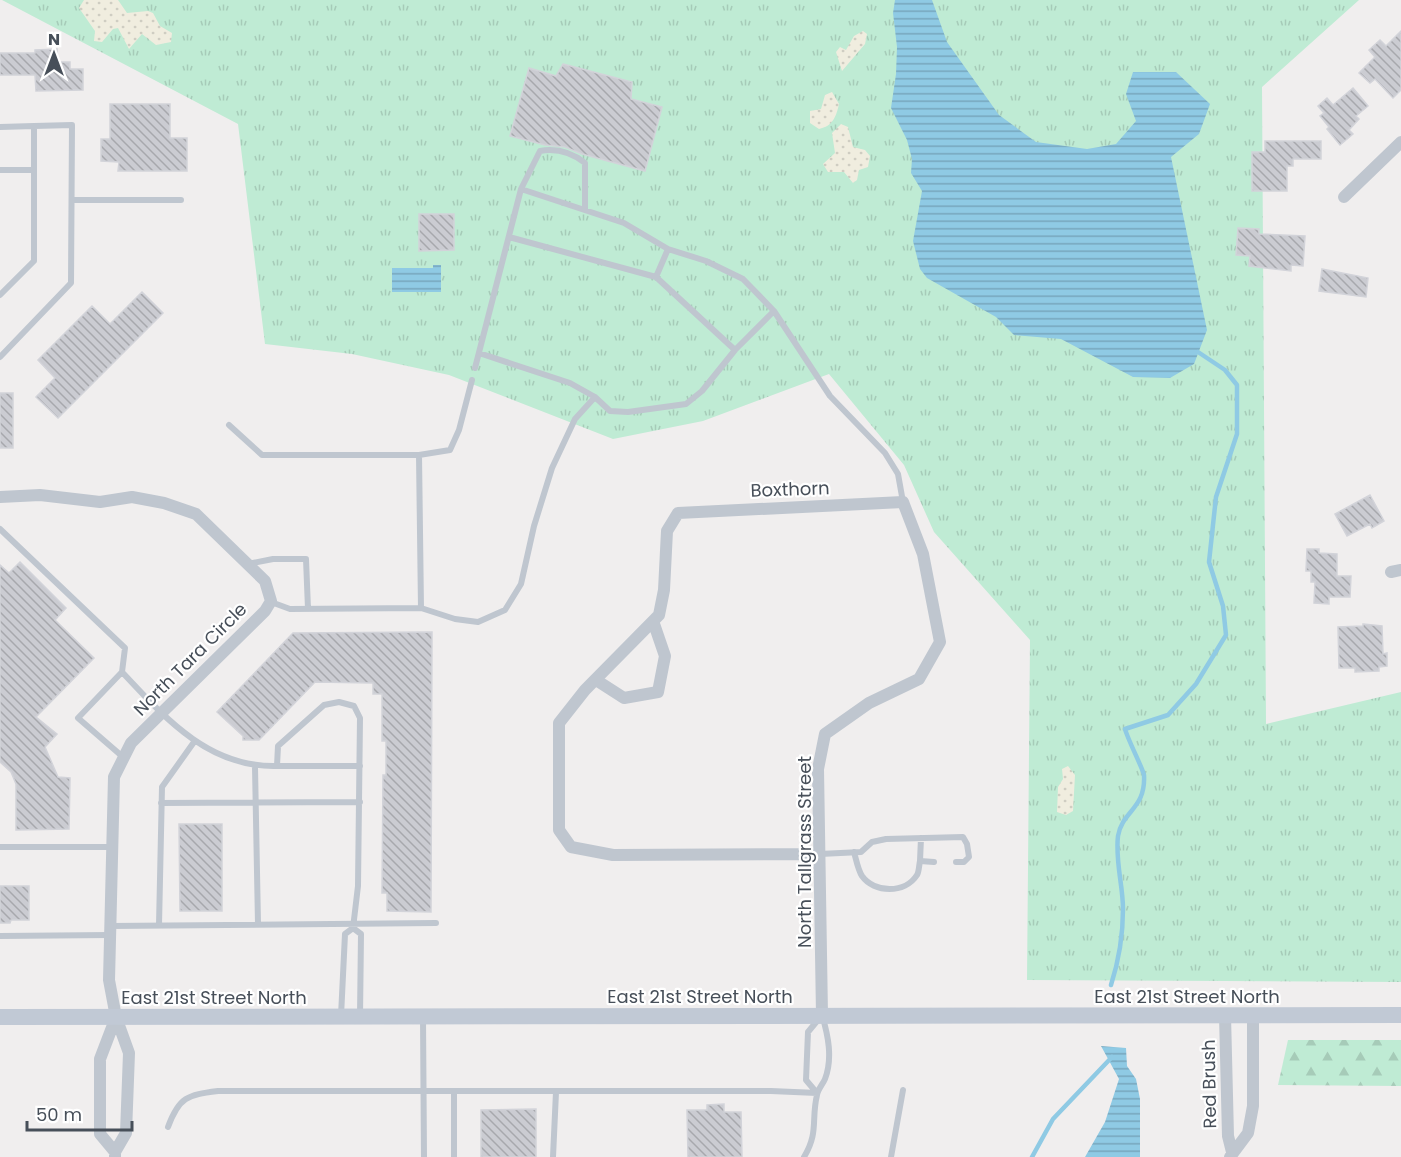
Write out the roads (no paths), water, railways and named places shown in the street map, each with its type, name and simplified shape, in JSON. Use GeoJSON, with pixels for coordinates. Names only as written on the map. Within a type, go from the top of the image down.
{"type":"FeatureCollection","features":[{"type":"Feature","properties":{"kind":"main road","name":"East 21st Street North"},"geometry":{"type":"LineString","coordinates":[[0,1017],[1401,1015]]}},
{"type":"Feature","properties":{"kind":"street"},"geometry":{"type":"LineString","coordinates":[[1344,197],[1401,142]]}},
{"type":"Feature","properties":{"kind":"street","name":"North Tara Circle"},"geometry":{"type":"LineString","coordinates":[[0,496],[40,495],[100,502],[132,497],[164,503],[196,514],[265,581],[271,602],[265,611],[131,743],[114,777],[110,980],[116,1017],[129,1053],[126,1133],[115,1155]]}},
{"type":"Feature","properties":{"kind":"street","name":"Boxthorn"},"geometry":{"type":"LineString","coordinates":[[653,621],[659,615],[664,590],[667,531],[678,513],[903,502]]}},
{"type":"Feature","properties":{"kind":"street","name":"North Tallgrass Street"},"geometry":{"type":"LineString","coordinates":[[822,1015],[818,770],[825,734],[869,703],[919,679],[940,642],[923,554],[903,502]]}},
{"type":"Feature","properties":{"kind":"street"},"geometry":{"type":"LineString","coordinates":[[596,680],[624,698],[657,692],[665,656],[653,621],[596,680],[559,723],[559,830],[571,847],[613,855],[820,854]]}},
{"type":"Feature","properties":{"kind":"street","name":"Red Brush"},"geometry":{"type":"LineString","coordinates":[[1225,1015],[1228,1136],[1231,1154]]}},
{"type":"Feature","properties":{"kind":"street","name":"Red Brush"},"geometry":{"type":"LineString","coordinates":[[1231,1154],[1248,1132],[1253,1106],[1253,1015]]}},
{"type":"Feature","properties":{"kind":"street"},"geometry":{"type":"LineString","coordinates":[[115,1155],[100,1134],[100,1059],[116,1017]]}},
{"type":"Feature","properties":{"kind":"lane"},"geometry":{"type":"LineString","coordinates":[[0,127],[72,125],[71,283],[0,357]]}},
{"type":"Feature","properties":{"kind":"lane"},"geometry":{"type":"LineString","coordinates":[[0,295],[34,261],[34,126]]}},
{"type":"Feature","properties":{"kind":"lane"},"geometry":{"type":"LineString","coordinates":[[475,368],[521,189],[540,151],[553,149],[575,155],[585,163],[585,210]]}},
{"type":"Feature","properties":{"kind":"lane"},"geometry":{"type":"LineString","coordinates":[[0,170],[34,170]]}},
{"type":"Feature","properties":{"kind":"lane"},"geometry":{"type":"LineString","coordinates":[[521,189],[624,223],[668,249],[706,261],[743,279],[774,310],[830,396],[885,453],[898,474],[903,502]]}},
{"type":"Feature","properties":{"kind":"lane"},"geometry":{"type":"LineString","coordinates":[[72,200],[181,200]]}},
{"type":"Feature","properties":{"kind":"lane"},"geometry":{"type":"LineString","coordinates":[[509,237],[656,277],[735,350]]}},
{"type":"Feature","properties":{"kind":"lane"},"geometry":{"type":"LineString","coordinates":[[656,277],[668,249]]}},
{"type":"Feature","properties":{"kind":"lane"},"geometry":{"type":"LineString","coordinates":[[479,352],[570,383],[595,397],[610,411],[628,412],[686,404],[702,391],[735,350],[774,310]]}},
{"type":"Feature","properties":{"kind":"lane"},"geometry":{"type":"LineString","coordinates":[[229,425],[262,455],[418,455],[450,450],[459,430],[472,380]]}},
{"type":"Feature","properties":{"kind":"lane"},"geometry":{"type":"LineString","coordinates":[[271,602],[290,609],[422,608],[455,619],[478,622],[506,610],[521,584],[534,526],[552,468],[575,419],[595,397]]}},
{"type":"Feature","properties":{"kind":"lane"},"geometry":{"type":"LineString","coordinates":[[418,455],[422,608]]}},
{"type":"Feature","properties":{"kind":"lane"},"geometry":{"type":"LineString","coordinates":[[0,529],[125,648],[122,672],[78,718],[123,757]]}},
{"type":"Feature","properties":{"kind":"lane"},"geometry":{"type":"LineString","coordinates":[[248,564],[273,559],[306,559],[308,609]]}},
{"type":"Feature","properties":{"kind":"lane"},"geometry":{"type":"LineString","coordinates":[[122,672],[162,714],[194,742],[255,767],[360,766]]}},
{"type":"Feature","properties":{"kind":"lane"},"geometry":{"type":"LineString","coordinates":[[277,766],[278,746],[324,705],[339,702],[354,706],[360,718],[358,886],[353,925],[345,934],[342,1016]]}},
{"type":"Feature","properties":{"kind":"lane"},"geometry":{"type":"LineString","coordinates":[[159,925],[162,787],[194,742]]}},
{"type":"Feature","properties":{"kind":"lane"},"geometry":{"type":"LineString","coordinates":[[255,767],[258,924]]}},
{"type":"Feature","properties":{"kind":"lane"},"geometry":{"type":"LineString","coordinates":[[161,803],[360,802]]}},
{"type":"Feature","properties":{"kind":"lane"},"geometry":{"type":"LineString","coordinates":[[820,854],[861,852],[872,842],[963,837],[968,844],[969,857],[964,862],[956,862]]}},
{"type":"Feature","properties":{"kind":"lane"},"geometry":{"type":"LineString","coordinates":[[854,852],[861,875],[876,887],[893,889],[905,886],[917,875],[921,838]]}},
{"type":"Feature","properties":{"kind":"lane"},"geometry":{"type":"LineString","coordinates":[[0,847],[111,847]]}},
{"type":"Feature","properties":{"kind":"lane"},"geometry":{"type":"LineString","coordinates":[[920,861],[934,862]]}},
{"type":"Feature","properties":{"kind":"lane"},"geometry":{"type":"LineString","coordinates":[[0,936],[159,925],[436,923]]}},
{"type":"Feature","properties":{"kind":"lane"},"geometry":{"type":"LineString","coordinates":[[353,925],[361,934],[360,1016]]}},
{"type":"Feature","properties":{"kind":"lane"},"geometry":{"type":"LineString","coordinates":[[817,1093],[806,1080],[808,1032],[822,1015]]}},
{"type":"Feature","properties":{"kind":"lane"},"geometry":{"type":"LineString","coordinates":[[804,1157],[816,1128],[817,1093],[825,1079],[829,1056],[828,1035],[822,1015]]}},
{"type":"Feature","properties":{"kind":"lane"},"geometry":{"type":"LineString","coordinates":[[423,1016],[424,1157]]}},
{"type":"Feature","properties":{"kind":"lane"},"geometry":{"type":"LineString","coordinates":[[168,1127],[176,1106],[193,1094],[218,1091],[771,1090],[817,1093]]}},
{"type":"Feature","properties":{"kind":"lane"},"geometry":{"type":"LineString","coordinates":[[891,1157],[903,1090]]}},
{"type":"Feature","properties":{"kind":"lane"},"geometry":{"type":"LineString","coordinates":[[454,1092],[454,1157]]}},
{"type":"Feature","properties":{"kind":"lane"},"geometry":{"type":"LineString","coordinates":[[553,1157],[556,1092]]}},
{"type":"Feature","properties":{"kind":"water"},"geometry":{"type":"Polygon","coordinates":[[[895,0],[932,0],[947,42],[999,115],[1036,142],[1087,149],[1116,144],[1136,121],[1126,94],[1133,72],[1176,72],[1210,104],[1199,134],[1171,157],[1207,330],[1194,364],[1170,378],[1133,377],[1061,339],[1014,335],[996,317],[927,278],[920,269],[913,241],[922,191],[911,173],[912,159],[907,140],[891,108],[897,47],[893,13],[895,0]]]}},
{"type":"Feature","properties":{"kind":"water"},"geometry":{"type":"Polygon","coordinates":[[[433,265],[441,265],[441,292],[392,292],[392,268],[433,268],[433,265]]]}},
{"type":"Feature","properties":{"kind":"water"},"geometry":{"type":"Polygon","coordinates":[[[1101,1046],[1126,1048],[1127,1066],[1136,1079],[1140,1099],[1140,1157],[1085,1157],[1105,1122],[1119,1079],[1101,1046]]]}},
{"type":"Feature","properties":{"kind":"waterway"},"geometry":{"type":"LineString","coordinates":[[1111,985],[1120,948],[1123,919],[1118,836],[1124,821],[1138,803],[1144,786],[1144,775],[1125,729],[1168,715],[1196,684],[1226,635],[1223,606],[1209,562],[1216,497],[1237,434],[1237,385],[1225,370],[1198,352]]}},
{"type":"Feature","properties":{"kind":"waterway"},"geometry":{"type":"LineString","coordinates":[[1032,1157],[1053,1119],[1112,1057]]}}]}
